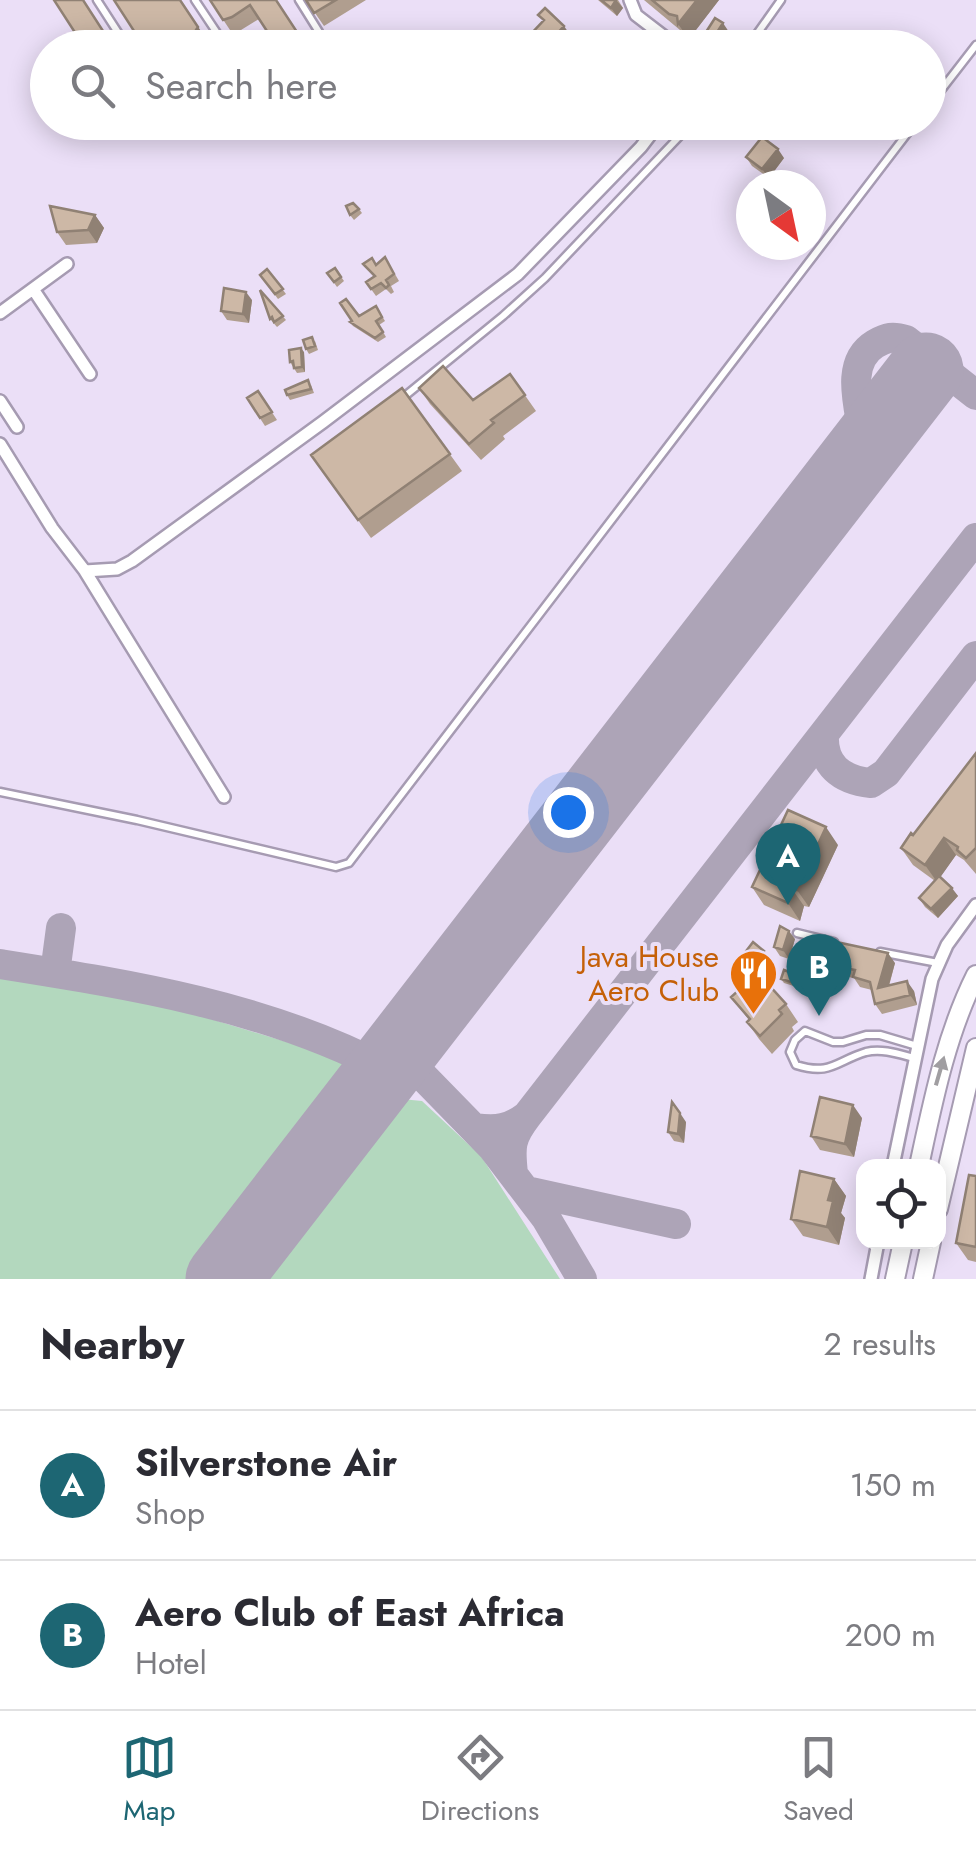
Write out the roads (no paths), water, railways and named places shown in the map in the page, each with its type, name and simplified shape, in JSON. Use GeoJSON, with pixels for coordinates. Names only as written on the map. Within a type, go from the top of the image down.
{"type":"FeatureCollection","features":[{"type":"Feature","properties":{"kind":"main road"},"geometry":{"type":"LineString","coordinates":[[920,1159],[938,1076],[976,975]]}},
{"type":"Feature","properties":{"kind":"main road"},"geometry":{"type":"LineString","coordinates":[[946,1176],[976,1048]]}},
{"type":"Feature","properties":{"kind":"main road"},"geometry":{"type":"LineString","coordinates":[[895,1279],[901,1249]]}},
{"type":"Feature","properties":{"kind":"main road"},"geometry":{"type":"LineString","coordinates":[[923,1279],[930,1249]]}},
{"type":"Feature","properties":{"kind":"street"},"geometry":{"type":"LineString","coordinates":[[630,0],[636,14],[656,30]]}},
{"type":"Feature","properties":{"kind":"street"},"geometry":{"type":"LineString","coordinates":[[85,572],[117,570],[132,561],[518,274],[647,140]]}},
{"type":"Feature","properties":{"kind":"street"},"geometry":{"type":"LineString","coordinates":[[0,313],[67,264]]}},
{"type":"Feature","properties":{"kind":"street"},"geometry":{"type":"LineString","coordinates":[[33,289],[90,374]]}},
{"type":"Feature","properties":{"kind":"street"},"geometry":{"type":"LineString","coordinates":[[0,401],[17,428]]}},
{"type":"Feature","properties":{"kind":"street"},"geometry":{"type":"LineString","coordinates":[[0,444],[224,796]]}},
{"type":"Feature","properties":{"kind":"street"},"geometry":{"type":"LineString","coordinates":[[894,1159],[938,963],[976,905]]}},
{"type":"Feature","properties":{"kind":"street"},"geometry":{"type":"LineString","coordinates":[[870,1279],[876,1249]]}},
{"type":"Feature","properties":{"kind":"lane"},"geometry":{"type":"LineString","coordinates":[[97,0],[116,30]]}},
{"type":"Feature","properties":{"kind":"lane"},"geometry":{"type":"LineString","coordinates":[[195,0],[214,30]]}},
{"type":"Feature","properties":{"kind":"lane"},"geometry":{"type":"LineString","coordinates":[[311,0],[301,3],[319,30]]}},
{"type":"Feature","properties":{"kind":"lane"},"geometry":{"type":"LineString","coordinates":[[760,30],[782,0]]}},
{"type":"Feature","properties":{"kind":"lane"},"geometry":{"type":"LineString","coordinates":[[946,84],[976,45]]}},
{"type":"Feature","properties":{"kind":"lane"},"geometry":{"type":"LineString","coordinates":[[389,409],[546,278],[676,140]]}},
{"type":"Feature","properties":{"kind":"lane"},"geometry":{"type":"LineString","coordinates":[[0,792],[336,867],[349,864],[902,140]]}},
{"type":"Feature","properties":{"kind":"lane"},"geometry":{"type":"LineString","coordinates":[[797,934],[834,942]]}},
{"type":"Feature","properties":{"kind":"lane"},"geometry":{"type":"LineString","coordinates":[[871,950],[938,963]]}},
{"type":"Feature","properties":{"kind":"lane"},"geometry":{"type":"LineString","coordinates":[[806,1031],[834,1042],[880,1035],[916,1052],[866,1052],[833,1067],[812,1070],[796,1065],[790,1052],[795,1040],[806,1031]]}},
{"type":"Feature","properties":{"kind":"place","name":"Silverstone Air"},"geometry":{"type":"Point","coordinates":[788,905]}},
{"type":"Feature","properties":{"kind":"place","name":"Java House Aero Club"},"geometry":{"type":"Point","coordinates":[754,1016]}},
{"type":"Feature","properties":{"kind":"place","name":"Aero Club of East Africa"},"geometry":{"type":"Point","coordinates":[819,1016]}}]}
